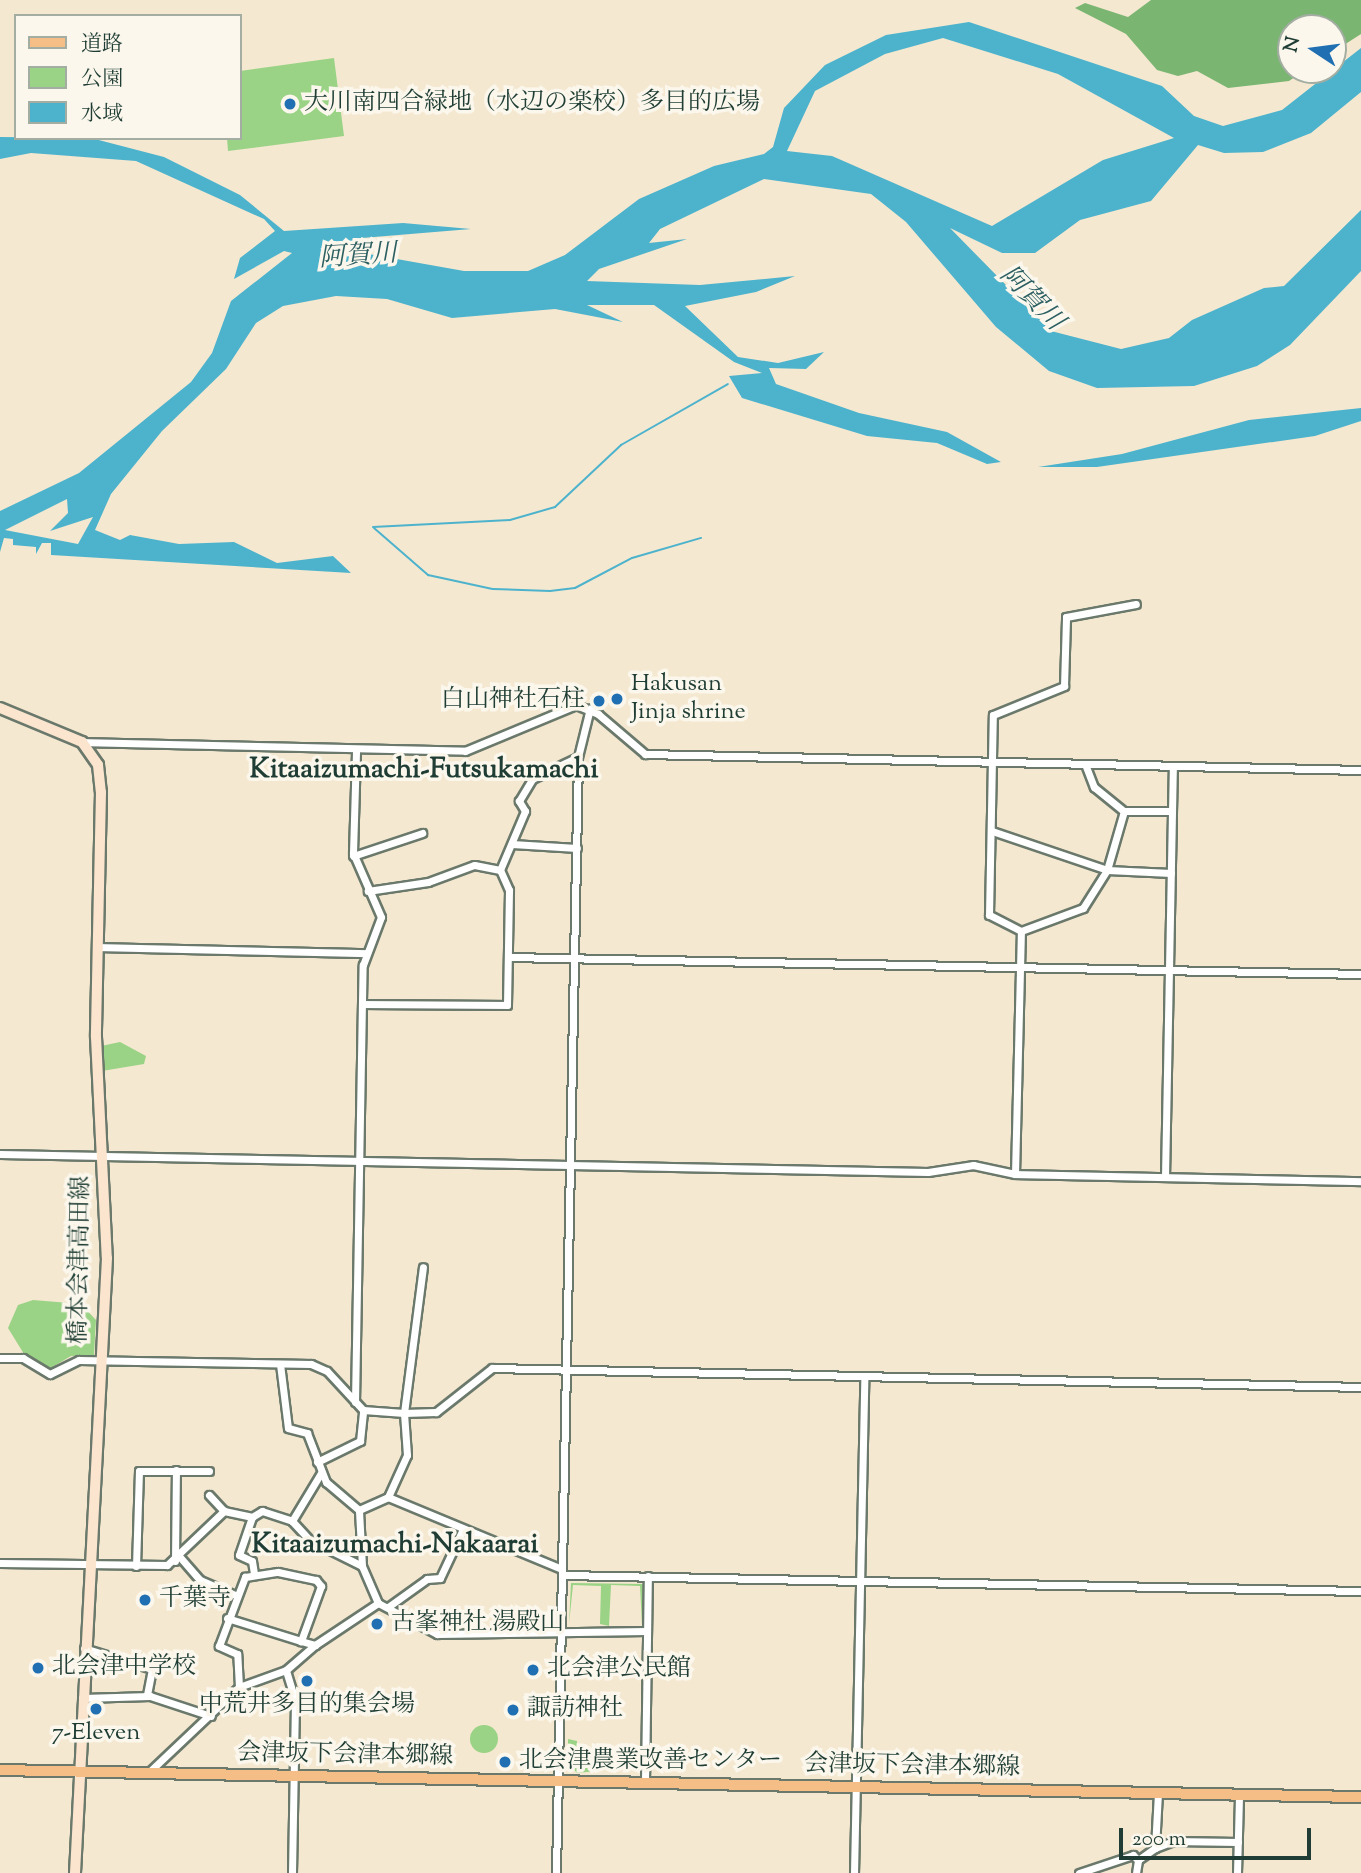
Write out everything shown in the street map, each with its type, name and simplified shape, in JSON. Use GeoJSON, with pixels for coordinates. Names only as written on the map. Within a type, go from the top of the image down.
{"type":"FeatureCollection","features":[{"type":"Feature","properties":{"kind":"main road"},"geometry":{"type":"LineString","coordinates":[[0,708],[82,742]]}},
{"type":"Feature","properties":{"kind":"main road","name":"橋本会津高田線"},"geometry":{"type":"LineString","coordinates":[[75,1873],[83,1648],[107,1258],[99,947],[100,784],[98,765],[82,742]]}},
{"type":"Feature","properties":{"kind":"main road","name":"会津坂下会津本郷線"},"geometry":{"type":"LineString","coordinates":[[0,1770],[1361,1797]]}},
{"type":"Feature","properties":{"kind":"street"},"geometry":{"type":"LineString","coordinates":[[1124,811],[1107,870],[1083,908],[1021,931],[989,915],[992,762],[996,709],[1065,684],[1066,617],[1136,604]]}},
{"type":"Feature","properties":{"kind":"street"},"geometry":{"type":"LineString","coordinates":[[82,742],[476,750],[572,706],[590,708],[645,754],[1361,770]]}},
{"type":"Feature","properties":{"kind":"street"},"geometry":{"type":"LineString","coordinates":[[556,1873],[578,757],[590,708]]}},
{"type":"Feature","properties":{"kind":"street"},"geometry":{"type":"LineString","coordinates":[[355,1402],[363,1004],[366,953],[381,917],[353,856],[356,749]]}},
{"type":"Feature","properties":{"kind":"street"},"geometry":{"type":"LineString","coordinates":[[363,1004],[507,1005],[509,890],[500,870],[525,811],[519,801],[532,779],[578,757]]}},
{"type":"Feature","properties":{"kind":"street"},"geometry":{"type":"LineString","coordinates":[[1085,764],[1094,787],[1124,811],[1172,811]]}},
{"type":"Feature","properties":{"kind":"street"},"geometry":{"type":"LineString","coordinates":[[1165,1177],[1173,766]]}},
{"type":"Feature","properties":{"kind":"street"},"geometry":{"type":"LineString","coordinates":[[992,831],[1107,870],[1171,873]]}},
{"type":"Feature","properties":{"kind":"street"},"geometry":{"type":"LineString","coordinates":[[353,856],[422,833]]}},
{"type":"Feature","properties":{"kind":"street"},"geometry":{"type":"LineString","coordinates":[[512,844],[577,848]]}},
{"type":"Feature","properties":{"kind":"street"},"geometry":{"type":"LineString","coordinates":[[368,891],[428,882],[474,865],[500,870]]}},
{"type":"Feature","properties":{"kind":"street"},"geometry":{"type":"LineString","coordinates":[[1015,1174],[1021,931]]}},
{"type":"Feature","properties":{"kind":"street"},"geometry":{"type":"LineString","coordinates":[[99,947],[366,953]]}},
{"type":"Feature","properties":{"kind":"street"},"geometry":{"type":"LineString","coordinates":[[508,957],[1361,974]]}},
{"type":"Feature","properties":{"kind":"street"},"geometry":{"type":"LineString","coordinates":[[0,1154],[928,1172],[973,1165],[1015,1174],[1361,1181]]}},
{"type":"Feature","properties":{"kind":"street"},"geometry":{"type":"LineString","coordinates":[[359,1510],[388,1497],[407,1455],[404,1413],[423,1267]]}},
{"type":"Feature","properties":{"kind":"street"},"geometry":{"type":"LineString","coordinates":[[0,1358],[23,1358],[50,1374],[79,1360],[320,1366],[363,1410],[404,1413],[436,1412],[486,1369],[1361,1387]]}},
{"type":"Feature","properties":{"kind":"street"},"geometry":{"type":"LineString","coordinates":[[280,1364],[285,1421],[291,1431],[307,1433],[321,1473],[359,1510],[362,1566],[378,1603],[429,1633],[562,1628],[647,1631]]}},
{"type":"Feature","properties":{"kind":"street"},"geometry":{"type":"LineString","coordinates":[[854,1873],[864,1377]]}},
{"type":"Feature","properties":{"kind":"street"},"geometry":{"type":"LineString","coordinates":[[317,1462],[360,1441],[363,1410]]}},
{"type":"Feature","properties":{"kind":"street"},"geometry":{"type":"LineString","coordinates":[[176,1470],[177,1558],[200,1580],[235,1595]]}},
{"type":"Feature","properties":{"kind":"street"},"geometry":{"type":"LineString","coordinates":[[136,1566],[139,1471],[209,1471]]}},
{"type":"Feature","properties":{"kind":"street"},"geometry":{"type":"LineString","coordinates":[[292,1521],[321,1473]]}},
{"type":"Feature","properties":{"kind":"street"},"geometry":{"type":"LineString","coordinates":[[209,1495],[224,1511],[252,1517]]}},
{"type":"Feature","properties":{"kind":"street"},"geometry":{"type":"LineString","coordinates":[[388,1497],[462,1531],[563,1572],[1361,1591]]}},
{"type":"Feature","properties":{"kind":"street"},"geometry":{"type":"LineString","coordinates":[[0,1563],[136,1566],[177,1558],[224,1511]]}},
{"type":"Feature","properties":{"kind":"street"},"geometry":{"type":"LineString","coordinates":[[254,1573],[252,1561],[239,1555],[252,1517],[262,1511],[292,1521],[310,1540],[362,1566]]}},
{"type":"Feature","properties":{"kind":"street"},"geometry":{"type":"LineString","coordinates":[[388,1607],[427,1579],[440,1578],[462,1531]]}},
{"type":"Feature","properties":{"kind":"street"},"geometry":{"type":"LineString","coordinates":[[239,1687],[237,1654],[219,1646],[235,1595],[245,1577],[254,1573],[290,1573],[321,1586],[301,1641]]}},
{"type":"Feature","properties":{"kind":"street"},"geometry":{"type":"LineString","coordinates":[[645,1782],[648,1576]]}},
{"type":"Feature","properties":{"kind":"street"},"geometry":{"type":"LineString","coordinates":[[149,1772],[239,1687],[286,1670],[315,1645],[378,1603]]}},
{"type":"Feature","properties":{"kind":"street"},"geometry":{"type":"LineString","coordinates":[[228,1618],[315,1645]]}},
{"type":"Feature","properties":{"kind":"street"},"geometry":{"type":"LineString","coordinates":[[83,1648],[152,1669],[147,1695]]}},
{"type":"Feature","properties":{"kind":"street"},"geometry":{"type":"LineString","coordinates":[[286,1670],[295,1700],[292,1873]]}},
{"type":"Feature","properties":{"kind":"street"},"geometry":{"type":"LineString","coordinates":[[81,1698],[147,1695],[211,1716]]}},
{"type":"Feature","properties":{"kind":"street"},"geometry":{"type":"LineString","coordinates":[[1155,1848],[1158,1792]]}},
{"type":"Feature","properties":{"kind":"street"},"geometry":{"type":"LineString","coordinates":[[1237,1873],[1240,1794]]}},
{"type":"Feature","properties":{"kind":"street"},"geometry":{"type":"LineString","coordinates":[[1136,1873],[1138,1860],[1155,1848],[1173,1841],[1238,1842]]}},
{"type":"Feature","properties":{"kind":"street"},"geometry":{"type":"LineString","coordinates":[[1079,1873],[1133,1855],[1138,1860]]}},
{"type":"Feature","properties":{"kind":"green space"},"geometry":{"type":"Polygon","coordinates":[[[1151,0],[1361,0],[1361,34],[1347,43],[1347,14],[1277,14],[1277,82],[1228,88],[1197,71],[1178,76],[1157,70],[1126,34],[1075,8],[1085,3],[1128,17],[1151,0]]]}},
{"type":"Feature","properties":{"kind":"green space","name":"大川南四合緑地（水辺の楽校）多目的広場"},"geometry":{"type":"Polygon","coordinates":[[[334,58],[344,136],[228,151],[227,140],[242,140],[242,71],[334,58]]]}},
{"type":"Feature","properties":{"kind":"green space"},"geometry":{"type":"Polygon","coordinates":[[[120,1042],[146,1056],[144,1064],[102,1071],[101,1046],[120,1042]]]}},
{"type":"Feature","properties":{"kind":"green space"},"geometry":{"type":"Polygon","coordinates":[[[33,1300],[81,1304],[96,1320],[94,1355],[71,1356],[49,1369],[24,1354],[8,1328],[18,1305],[33,1300]]]}},
{"type":"Feature","properties":{"kind":"green space"},"geometry":{"type":"Polygon","coordinates":[[[571,1583],[643,1584],[642,1626],[640,1586],[611,1585],[609,1626],[600,1624],[601,1586],[573,1585],[569,1624],[571,1583]]]}},
{"type":"Feature","properties":{"kind":"green space"},"geometry":{"type":"Polygon","coordinates":[[[484,1725],[494,1729],[498,1739],[494,1749],[484,1753],[474,1749],[470,1739],[474,1729],[484,1725]]]}},
{"type":"Feature","properties":{"kind":"green space"},"geometry":{"type":"Polygon","coordinates":[[[568,1739],[577,1741],[577,1757],[634,1758],[637,1767],[577,1773],[568,1763],[568,1739]]]}},
{"type":"Feature","properties":{"kind":"water","name":"阿賀川"},"geometry":{"type":"Polygon","coordinates":[[[969,22],[1162,86],[1194,116],[1223,126],[1282,110],[1315,84],[1347,84],[1347,59],[1361,48],[1361,92],[1311,133],[1263,152],[1224,153],[1198,145],[1151,201],[1080,220],[1035,253],[1002,253],[950,228],[1051,331],[1121,349],[1169,338],[1192,320],[1264,288],[1284,286],[1361,210],[1361,271],[1290,345],[1257,366],[1194,386],[1097,388],[1049,371],[996,327],[906,222],[871,194],[764,179],[660,229],[649,243],[687,239],[599,269],[587,281],[700,285],[795,276],[756,292],[685,306],[738,357],[778,363],[824,352],[806,369],[769,368],[776,384],[859,413],[947,432],[1001,462],[987,464],[937,443],[867,436],[742,398],[729,376],[762,373],[734,362],[654,305],[587,305],[623,322],[555,309],[452,318],[387,299],[336,296],[283,306],[256,323],[226,369],[162,431],[111,494],[95,530],[120,540],[130,535],[179,544],[234,542],[277,563],[333,556],[351,573],[51,555],[51,543],[42,543],[36,554],[36,547],[13,545],[13,539],[4,538],[0,552],[0,511],[79,473],[191,382],[212,353],[231,301],[292,253],[284,251],[234,279],[240,258],[275,231],[264,219],[136,161],[31,153],[0,159],[0,137],[14,137],[14,140],[99,140],[164,157],[240,195],[284,231],[403,223],[471,229],[362,238],[335,248],[464,271],[528,271],[565,255],[639,199],[714,166],[764,154],[773,147],[784,108],[825,65],[886,35],[969,22]],[[943,38],[885,54],[815,91],[787,151],[832,156],[992,226],[1103,160],[1174,138],[1058,74],[943,38]],[[67,499],[5,530],[78,544],[93,517],[50,531],[68,513],[67,499]]]}},
{"type":"Feature","properties":{"kind":"water"},"geometry":{"type":"Polygon","coordinates":[[[1361,408],[1361,421],[1315,436],[1097,467],[1038,467],[1122,454],[1249,420],[1361,408]]]}},
{"type":"Feature","properties":{"kind":"waterway"},"geometry":{"type":"LineString","coordinates":[[373,527],[510,520],[555,507],[621,445],[728,384]]}},
{"type":"Feature","properties":{"kind":"waterway"},"geometry":{"type":"LineString","coordinates":[[374,528],[428,575],[493,589],[550,591],[575,588],[632,558],[701,538]]}},
{"type":"Feature","properties":{"kind":"place","name":"大川南四合緑地（水辺の楽校）多目的広場"},"geometry":{"type":"Point","coordinates":[290,104]}},
{"type":"Feature","properties":{"kind":"place","name":"Hakusan Jinja shrine"},"geometry":{"type":"Point","coordinates":[617,699]}},
{"type":"Feature","properties":{"kind":"place","name":"白山神社石柱"},"geometry":{"type":"Point","coordinates":[599,701]}},
{"type":"Feature","properties":{"kind":"place","name":"千葉寺"},"geometry":{"type":"Point","coordinates":[145,1600]}},
{"type":"Feature","properties":{"kind":"place","name":"古峯神社 湯殿山"},"geometry":{"type":"Point","coordinates":[377,1624]}},
{"type":"Feature","properties":{"kind":"place","name":"北会津中学校"},"geometry":{"type":"Point","coordinates":[38,1668]}},
{"type":"Feature","properties":{"kind":"place","name":"北会津公民館"},"geometry":{"type":"Point","coordinates":[533,1670]}},
{"type":"Feature","properties":{"kind":"place","name":"中荒井多目的集会場"},"geometry":{"type":"Point","coordinates":[307,1681]}},
{"type":"Feature","properties":{"kind":"place","name":"7-Eleven"},"geometry":{"type":"Point","coordinates":[96,1709]}},
{"type":"Feature","properties":{"kind":"place","name":"諏訪神社"},"geometry":{"type":"Point","coordinates":[513,1710]}},
{"type":"Feature","properties":{"kind":"place","name":"北会津農業改善センター"},"geometry":{"type":"Point","coordinates":[505,1762]}},
{"type":"Feature","properties":{"kind":"district","name":"Kitaaizumachi-Futsukamachi"},"geometry":{"type":"Point","coordinates":[424,770]}},
{"type":"Feature","properties":{"kind":"district","name":"Kitaaizumachi-Nakaarai"},"geometry":{"type":"Point","coordinates":[395,1545]}}]}
